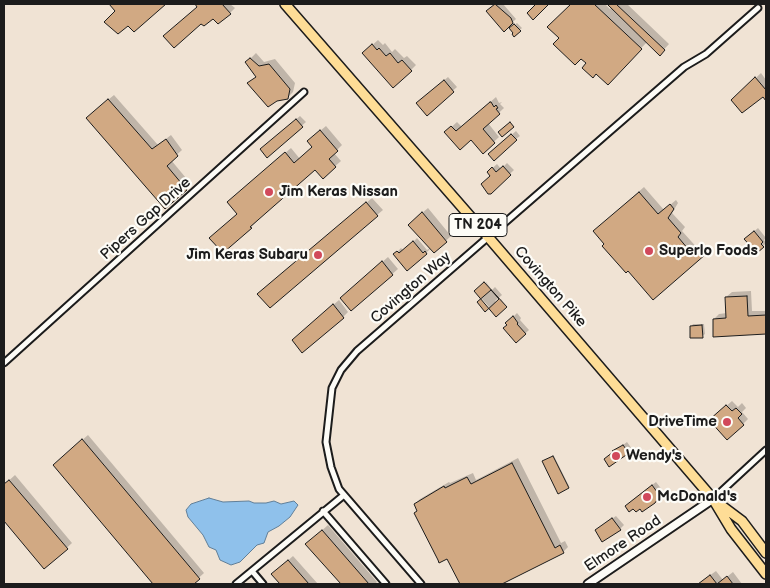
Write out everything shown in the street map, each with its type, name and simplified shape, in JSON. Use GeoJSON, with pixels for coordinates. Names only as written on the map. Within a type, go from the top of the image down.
{"type":"FeatureCollection","features":[{"type":"Feature","properties":{"kind":"main road","name":"Covington Pike"},"geometry":{"type":"LineString","coordinates":[[284,4],[714,499],[742,521],[766,553]]}},
{"type":"Feature","properties":{"kind":"main road","name":"Covington Pike"},"geometry":{"type":"LineString","coordinates":[[714,499],[731,530],[766,574]]}},
{"type":"Feature","properties":{"kind":"street","name":"Covington Way"},"geometry":{"type":"LineString","coordinates":[[421,584],[339,489],[331,467],[326,442],[334,382],[341,370],[357,351],[684,67],[706,54],[758,8]]}},
{"type":"Feature","properties":{"kind":"street","name":"Pipers Gap Drive"},"geometry":{"type":"LineString","coordinates":[[4,363],[304,92]]}},
{"type":"Feature","properties":{"kind":"street","name":"Elmore Road"},"geometry":{"type":"LineString","coordinates":[[588,584],[714,499],[766,450]]}},
{"type":"Feature","properties":{"kind":"street"},"geometry":{"type":"LineString","coordinates":[[236,584],[344,495]]}},
{"type":"Feature","properties":{"kind":"street"},"geometry":{"type":"LineString","coordinates":[[323,511],[386,584]]}},
{"type":"Feature","properties":{"kind":"street"},"geometry":{"type":"LineString","coordinates":[[252,571],[263,584]]}},
{"type":"Feature","properties":{"kind":"water"},"geometry":{"type":"Polygon","coordinates":[[[209,498],[223,502],[249,501],[266,503],[274,501],[281,504],[294,501],[298,505],[290,517],[268,532],[264,543],[257,545],[240,562],[231,565],[220,560],[216,550],[209,547],[203,535],[188,517],[186,510],[191,504],[209,498]]]}},
{"type":"Feature","properties":{"kind":"building"},"geometry":{"type":"Polygon","coordinates":[[[109,4],[166,4],[134,32],[128,26],[118,34],[104,22],[115,11],[109,4]]]}},
{"type":"Feature","properties":{"kind":"building"},"geometry":{"type":"Polygon","coordinates":[[[195,4],[222,4],[231,14],[218,24],[213,19],[204,26],[201,24],[174,48],[163,36],[197,7],[195,4]]]}},
{"type":"Feature","properties":{"kind":"building"},"geometry":{"type":"Polygon","coordinates":[[[495,4],[511,18],[513,23],[504,32],[486,11],[495,4]]]}},
{"type":"Feature","properties":{"kind":"building"},"geometry":{"type":"Polygon","coordinates":[[[536,4],[549,4],[533,20],[527,13],[536,4]]]}},
{"type":"Feature","properties":{"kind":"building"},"geometry":{"type":"Polygon","coordinates":[[[571,4],[594,4],[642,49],[608,85],[596,74],[593,78],[582,68],[586,63],[581,59],[575,65],[553,44],[559,38],[547,27],[571,4]]]}},
{"type":"Feature","properties":{"kind":"building"},"geometry":{"type":"Polygon","coordinates":[[[607,4],[616,4],[665,50],[660,56],[607,4]]]}},
{"type":"Feature","properties":{"kind":"building"},"geometry":{"type":"Polygon","coordinates":[[[514,24],[521,31],[514,37],[509,28],[514,24]]]}},
{"type":"Feature","properties":{"kind":"building"},"geometry":{"type":"Polygon","coordinates":[[[372,44],[377,50],[379,48],[386,56],[390,53],[398,63],[402,60],[412,71],[393,88],[362,53],[372,44]]]}},
{"type":"Feature","properties":{"kind":"building"},"geometry":{"type":"Polygon","coordinates":[[[250,58],[259,66],[269,64],[290,89],[288,99],[277,101],[268,107],[247,83],[256,77],[245,62],[250,58]]]}},
{"type":"Feature","properties":{"kind":"building"},"geometry":{"type":"Polygon","coordinates":[[[755,77],[766,90],[766,101],[763,97],[742,113],[731,100],[755,77]]]}},
{"type":"Feature","properties":{"kind":"building"},"geometry":{"type":"Polygon","coordinates":[[[444,80],[454,92],[427,116],[416,103],[444,80]]]}},
{"type":"Feature","properties":{"kind":"building"},"geometry":{"type":"Polygon","coordinates":[[[108,99],[152,149],[166,139],[178,156],[167,166],[187,190],[165,209],[86,118],[108,99]]]}},
{"type":"Feature","properties":{"kind":"building"},"geometry":{"type":"Polygon","coordinates":[[[490,102],[494,107],[496,105],[498,108],[496,109],[500,114],[483,129],[495,143],[483,154],[471,140],[460,150],[444,132],[451,126],[456,131],[490,102]]]}},
{"type":"Feature","properties":{"kind":"building"},"geometry":{"type":"Polygon","coordinates":[[[296,119],[303,127],[267,158],[260,149],[296,119]]]}},
{"type":"Feature","properties":{"kind":"building"},"geometry":{"type":"Polygon","coordinates":[[[510,122],[514,127],[502,137],[498,132],[510,122]]]}},
{"type":"Feature","properties":{"kind":"building"},"geometry":{"type":"Polygon","coordinates":[[[320,130],[338,151],[329,159],[336,167],[323,179],[315,170],[223,253],[209,238],[237,214],[227,202],[285,152],[294,163],[312,147],[307,141],[320,130]]]}},
{"type":"Feature","properties":{"kind":"building"},"geometry":{"type":"Polygon","coordinates":[[[511,134],[517,140],[494,161],[488,154],[511,134]]]}},
{"type":"Feature","properties":{"kind":"building"},"geometry":{"type":"Polygon","coordinates":[[[503,166],[511,175],[491,194],[488,194],[481,184],[490,176],[487,172],[492,167],[496,172],[503,166]]]}},
{"type":"Feature","properties":{"kind":"building"},"geometry":{"type":"Polygon","coordinates":[[[639,192],[658,214],[670,204],[674,209],[668,218],[681,233],[678,237],[694,256],[704,252],[706,254],[653,300],[628,271],[626,273],[602,246],[604,244],[593,231],[639,192]]]}},
{"type":"Feature","properties":{"kind":"building","name":"Jim Keras Subaru"},"geometry":{"type":"Polygon","coordinates":[[[366,202],[378,216],[270,308],[257,294],[366,202]]]}},
{"type":"Feature","properties":{"kind":"building"},"geometry":{"type":"Polygon","coordinates":[[[422,212],[447,242],[434,253],[408,225],[422,212]]]}},
{"type":"Feature","properties":{"kind":"building"},"geometry":{"type":"Polygon","coordinates":[[[754,231],[763,242],[761,244],[764,247],[757,253],[744,239],[754,231]]]}},
{"type":"Feature","properties":{"kind":"building"},"geometry":{"type":"Polygon","coordinates":[[[413,241],[423,253],[425,251],[427,254],[407,271],[393,254],[397,251],[399,253],[413,241]]]}},
{"type":"Feature","properties":{"kind":"building"},"geometry":{"type":"Polygon","coordinates":[[[382,261],[393,275],[351,311],[340,298],[382,261]]]}},
{"type":"Feature","properties":{"kind":"building"},"geometry":{"type":"Polygon","coordinates":[[[484,282],[507,307],[496,317],[474,291],[484,282]]]}},
{"type":"Feature","properties":{"kind":"building"},"geometry":{"type":"Polygon","coordinates":[[[491,290],[499,299],[485,312],[477,302],[491,290]]]}},
{"type":"Feature","properties":{"kind":"building"},"geometry":{"type":"Polygon","coordinates":[[[747,296],[748,316],[766,315],[766,334],[713,337],[713,319],[726,318],[725,297],[747,296]]]}},
{"type":"Feature","properties":{"kind":"building"},"geometry":{"type":"Polygon","coordinates":[[[333,304],[344,318],[302,353],[292,340],[333,304]]]}},
{"type":"Feature","properties":{"kind":"building"},"geometry":{"type":"Polygon","coordinates":[[[513,316],[526,334],[516,343],[503,328],[507,325],[505,323],[513,316]]]}},
{"type":"Feature","properties":{"kind":"building"},"geometry":{"type":"Polygon","coordinates":[[[702,325],[703,338],[690,338],[690,326],[702,325]]]}},
{"type":"Feature","properties":{"kind":"building","name":"DriveTime"},"geometry":{"type":"Polygon","coordinates":[[[726,405],[732,411],[736,408],[742,414],[738,418],[744,425],[727,440],[709,420],[726,405]]]}},
{"type":"Feature","properties":{"kind":"building"},"geometry":{"type":"Polygon","coordinates":[[[82,439],[200,579],[194,584],[153,584],[53,465],[82,439]]]}},
{"type":"Feature","properties":{"kind":"building","name":"Wendy's"},"geometry":{"type":"Polygon","coordinates":[[[623,445],[629,453],[609,467],[604,459],[612,451],[623,445]]]}},
{"type":"Feature","properties":{"kind":"building"},"geometry":{"type":"Polygon","coordinates":[[[553,456],[569,488],[558,494],[542,461],[553,456]]]}},
{"type":"Feature","properties":{"kind":"building"},"geometry":{"type":"Polygon","coordinates":[[[512,463],[555,548],[560,545],[564,553],[502,584],[460,584],[447,559],[439,563],[414,513],[417,511],[414,504],[444,486],[445,488],[467,477],[471,484],[512,463]]]}},
{"type":"Feature","properties":{"kind":"building"},"geometry":{"type":"Polygon","coordinates":[[[9,480],[68,549],[44,569],[4,521],[4,484],[9,480]]]}},
{"type":"Feature","properties":{"kind":"building","name":"McDonald's"},"geometry":{"type":"Polygon","coordinates":[[[652,485],[660,496],[656,499],[655,503],[642,512],[640,509],[636,512],[633,509],[629,512],[625,506],[652,485]]]}},
{"type":"Feature","properties":{"kind":"building"},"geometry":{"type":"Polygon","coordinates":[[[612,518],[621,530],[602,542],[595,530],[612,518]]]}},
{"type":"Feature","properties":{"kind":"building"},"geometry":{"type":"Polygon","coordinates":[[[322,530],[369,584],[341,584],[305,544],[322,530]]]}},
{"type":"Feature","properties":{"kind":"building"},"geometry":{"type":"Polygon","coordinates":[[[288,560],[309,584],[280,584],[271,574],[288,560]]]}},
{"type":"Feature","properties":{"kind":"building"},"geometry":{"type":"Polygon","coordinates":[[[710,575],[717,584],[698,584],[710,575]]]}},
{"type":"Feature","properties":{"kind":"building"},"geometry":{"type":"Polygon","coordinates":[[[727,576],[733,584],[717,584],[727,576]]]}},
{"type":"Feature","properties":{"kind":"place","name":"Jim Keras Nissan"},"geometry":{"type":"Point","coordinates":[269,192]}},
{"type":"Feature","properties":{"kind":"place","name":"Superlo Foods"},"geometry":{"type":"Point","coordinates":[649,251]}},
{"type":"Feature","properties":{"kind":"place","name":"Jim Keras Subaru"},"geometry":{"type":"Point","coordinates":[318,255]}},
{"type":"Feature","properties":{"kind":"place","name":"DriveTime"},"geometry":{"type":"Point","coordinates":[727,422]}},
{"type":"Feature","properties":{"kind":"place","name":"Wendy's"},"geometry":{"type":"Point","coordinates":[616,456]}},
{"type":"Feature","properties":{"kind":"place","name":"McDonald's"},"geometry":{"type":"Point","coordinates":[647,497]}}]}
